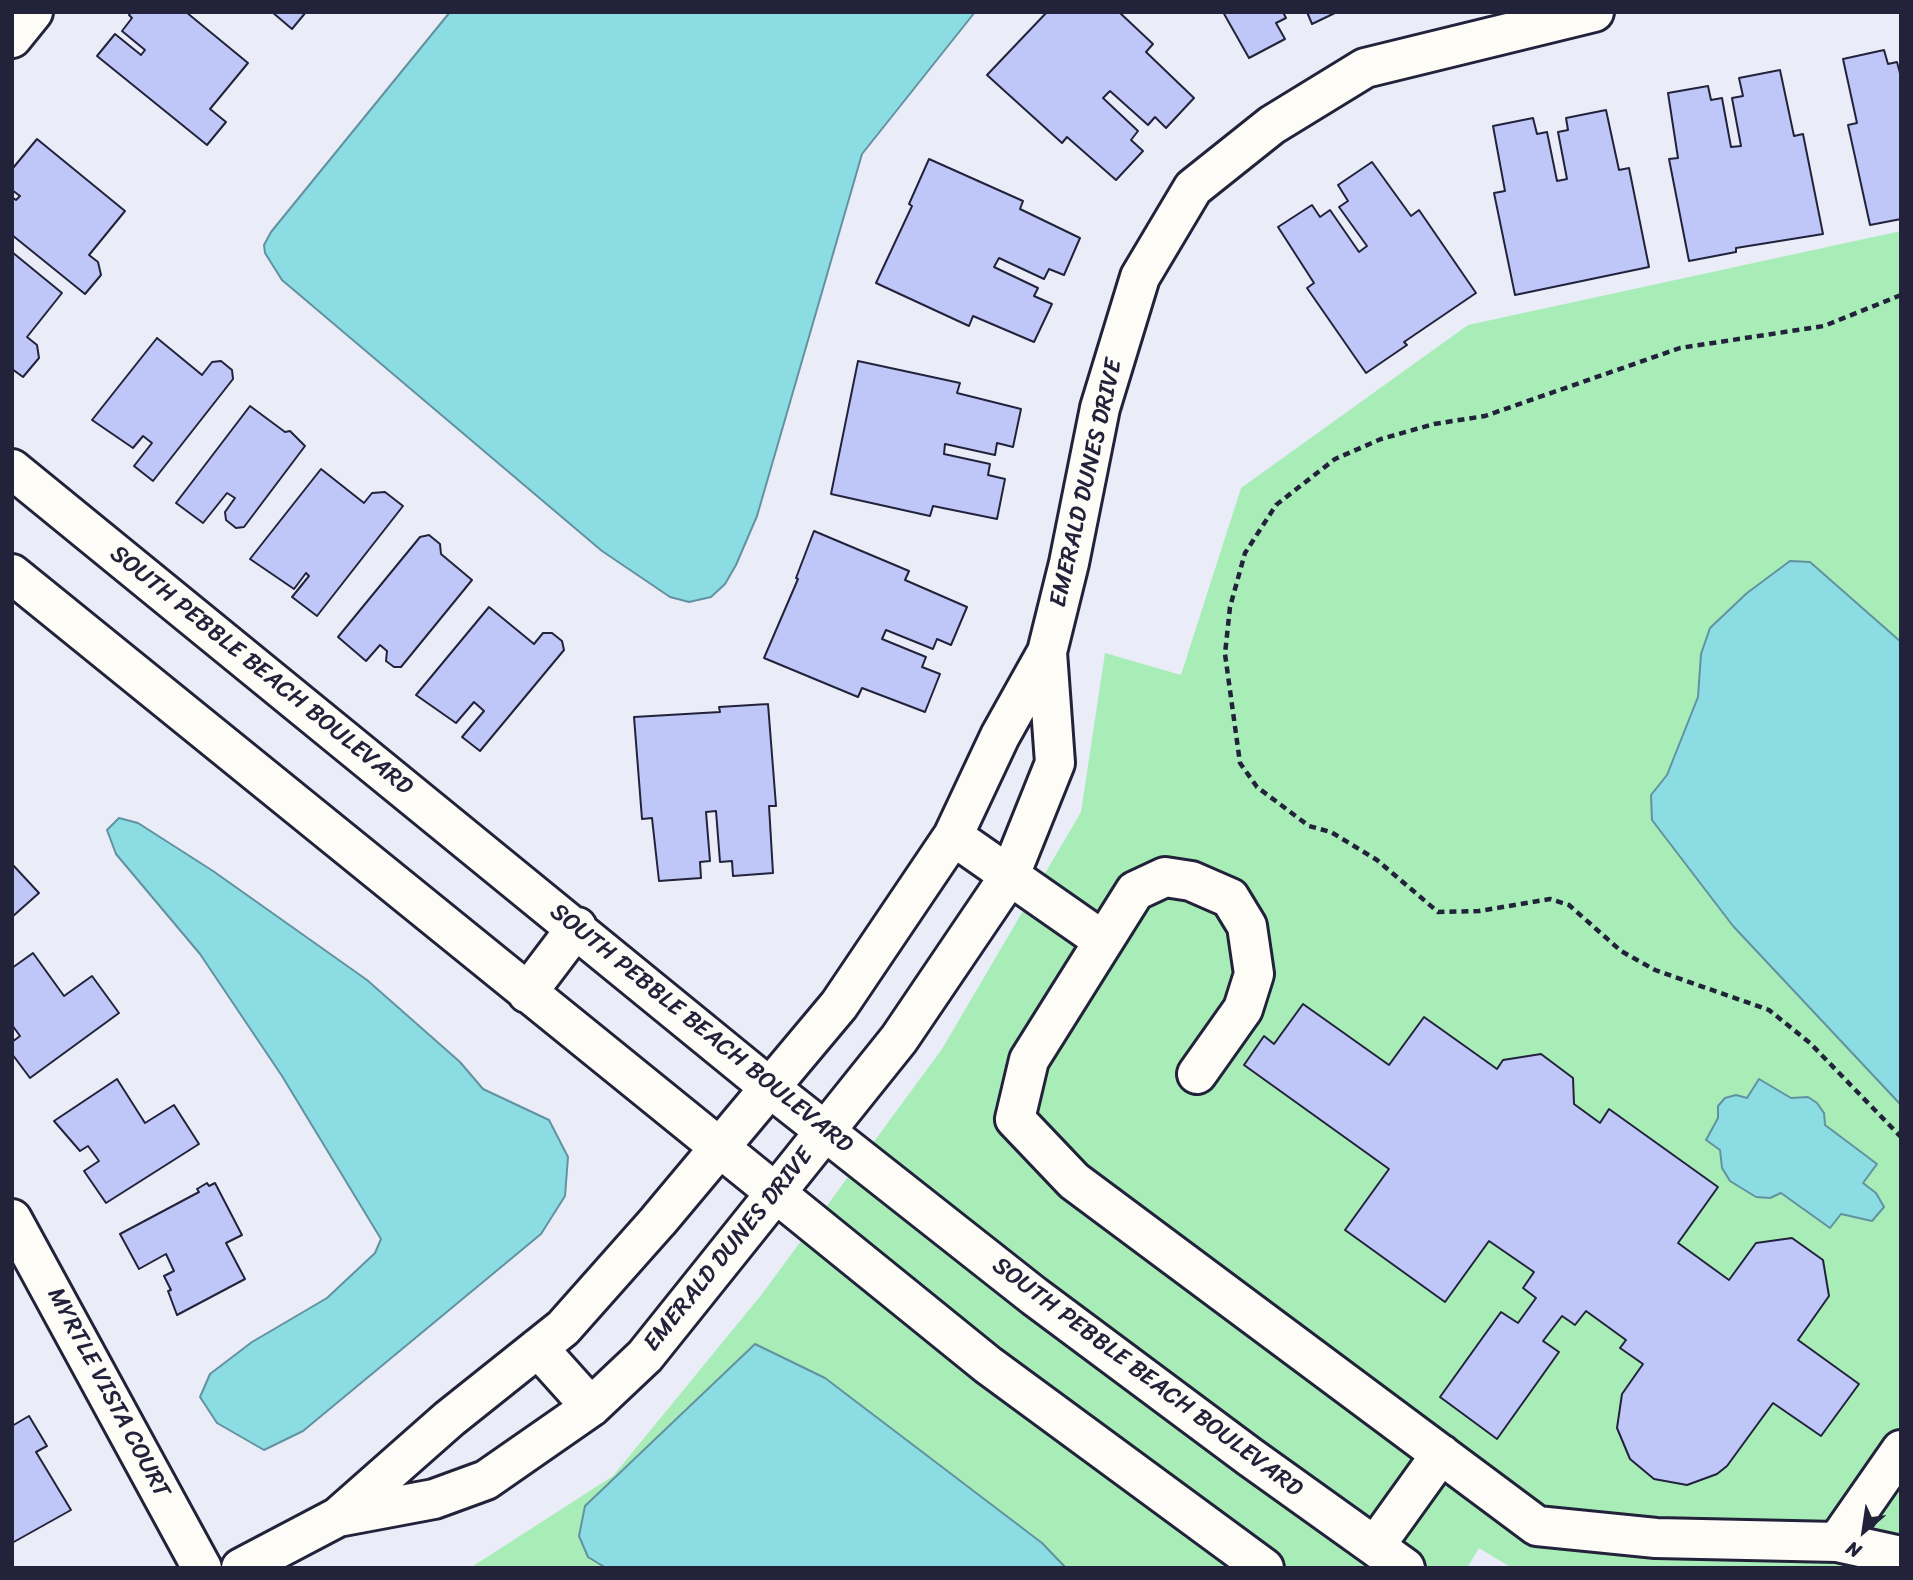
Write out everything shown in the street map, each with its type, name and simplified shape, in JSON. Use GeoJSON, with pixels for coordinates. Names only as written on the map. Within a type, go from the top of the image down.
{"type":"FeatureCollection","features":[{"type":"Feature","properties":{"kind":"street"},"geometry":{"type":"LineString","coordinates":[[12,38],[33,12]]}},
{"type":"Feature","properties":{"kind":"street","name":"EMERALD DUNES DRIVE"},"geometry":{"type":"LineString","coordinates":[[241,1568],[338,1517],[449,1419],[563,1328],[658,1222],[718,1146],[839,1005],[953,836],[1000,736],[1047,652],[1069,563],[1100,408],[1140,277],[1193,188],[1272,125],[1365,68],[1594,12]]}},
{"type":"Feature","properties":{"kind":"street","name":"SOUTH PEBBLE BEACH BOULEVARD"},"geometry":{"type":"LineString","coordinates":[[12,469],[577,927],[769,1087],[1034,1296],[1405,1568]]}},
{"type":"Feature","properties":{"kind":"street"},"geometry":{"type":"LineString","coordinates":[[12,574],[1031,1398],[1264,1568]]}},
{"type":"Feature","properties":{"kind":"street","name":"EMERALD DUNES DRIVE"},"geometry":{"type":"LineString","coordinates":[[338,1517],[434,1499],[486,1480],[591,1407],[645,1356],[899,1039],[1010,875],[1055,763],[1047,652]]}},
{"type":"Feature","properties":{"kind":"street"},"geometry":{"type":"LineString","coordinates":[[953,836],[1102,940]]}},
{"type":"Feature","properties":{"kind":"street"},"geometry":{"type":"LineString","coordinates":[[1197,1074],[1243,1009],[1254,974],[1247,926],[1230,898],[1191,881],[1165,877],[1135,891],[1029,1060],[1015,1119],[1074,1181],[1537,1526],[1656,1538],[1837,1542],[1901,1556]]}},
{"type":"Feature","properties":{"kind":"street"},"geometry":{"type":"LineString","coordinates":[[527,993],[577,927]]}},
{"type":"Feature","properties":{"kind":"street","name":"MYRTLE VISTA COURT"},"geometry":{"type":"LineString","coordinates":[[12,1220],[202,1568]]}},
{"type":"Feature","properties":{"kind":"street"},"geometry":{"type":"LineString","coordinates":[[538,1348],[591,1407]]}},
{"type":"Feature","properties":{"kind":"street"},"geometry":{"type":"LineString","coordinates":[[1837,1542],[1901,1450]]}},
{"type":"Feature","properties":{"kind":"street"},"geometry":{"type":"LineString","coordinates":[[1375,1546],[1441,1454]]}},
{"type":"Feature","properties":{"kind":"path"},"geometry":{"type":"LineString","coordinates":[[1901,295],[1824,326],[1679,348],[1485,416],[1434,424],[1381,439],[1335,459],[1276,505],[1245,553],[1230,607],[1225,654],[1240,763],[1257,787],[1308,826],[1331,832],[1377,860],[1438,912],[1479,911],[1550,899],[1569,905],[1621,951],[1655,970],[1769,1010],[1810,1043],[1901,1137]]}},
{"type":"Feature","properties":{"kind":"green space"},"geometry":{"type":"Polygon","coordinates":[[[1901,231],[1901,1568],[1512,1568],[1479,1548],[1467,1568],[470,1568],[613,1476],[762,1294],[942,1049],[1081,812],[1105,653],[1181,675],[1241,488],[1468,325],[1901,231]]]}},
{"type":"Feature","properties":{"kind":"water"},"geometry":{"type":"Polygon","coordinates":[[[450,12],[975,12],[862,154],[757,516],[736,565],[725,584],[711,597],[689,602],[670,597],[602,551],[282,280],[265,253],[264,245],[271,232],[450,12]]]}},
{"type":"Feature","properties":{"kind":"water"},"geometry":{"type":"Polygon","coordinates":[[[1790,561],[1810,562],[1901,642],[1901,1105],[1733,926],[1652,820],[1651,795],[1667,775],[1698,697],[1701,654],[1710,628],[1747,593],[1790,561]]]}},
{"type":"Feature","properties":{"kind":"water"},"geometry":{"type":"Polygon","coordinates":[[[119,818],[138,823],[213,871],[367,980],[460,1062],[483,1089],[549,1120],[568,1157],[565,1196],[541,1234],[303,1431],[264,1450],[217,1423],[200,1397],[210,1374],[252,1342],[327,1298],[375,1253],[381,1239],[282,1076],[200,954],[116,854],[107,830],[119,818]]]}},
{"type":"Feature","properties":{"kind":"water"},"geometry":{"type":"Polygon","coordinates":[[[1759,1079],[1791,1098],[1808,1097],[1817,1103],[1824,1113],[1825,1125],[1877,1164],[1863,1183],[1876,1193],[1884,1207],[1872,1221],[1841,1214],[1830,1228],[1781,1193],[1770,1198],[1756,1197],[1730,1181],[1722,1168],[1720,1150],[1706,1140],[1718,1118],[1718,1106],[1725,1098],[1736,1095],[1747,1098],[1759,1079]]]}},
{"type":"Feature","properties":{"kind":"water"},"geometry":{"type":"Polygon","coordinates":[[[755,1344],[825,1378],[1042,1543],[1066,1568],[606,1568],[588,1557],[579,1536],[585,1506],[755,1344]]]}},
{"type":"Feature","properties":{"kind":"building"},"geometry":{"type":"Polygon","coordinates":[[[131,12],[186,12],[248,63],[210,109],[226,122],[207,145],[97,56],[115,34],[141,55],[145,50],[122,31],[132,18],[129,15],[131,12]]]}},
{"type":"Feature","properties":{"kind":"building"},"geometry":{"type":"Polygon","coordinates":[[[272,12],[306,12],[292,29],[272,12]]]}},
{"type":"Feature","properties":{"kind":"building"},"geometry":{"type":"Polygon","coordinates":[[[1047,12],[1119,12],[1153,44],[1146,52],[1194,98],[1166,128],[1155,117],[1148,125],[1110,91],[1103,98],[1138,131],[1131,140],[1143,151],[1116,180],[1067,137],[1062,143],[987,75],[1047,12]]]}},
{"type":"Feature","properties":{"kind":"building"},"geometry":{"type":"Polygon","coordinates":[[[1223,12],[1283,12],[1286,18],[1276,23],[1285,39],[1249,58],[1223,12]]]}},
{"type":"Feature","properties":{"kind":"building"},"geometry":{"type":"Polygon","coordinates":[[[1307,12],[1337,12],[1312,24],[1307,12]]]}},
{"type":"Feature","properties":{"kind":"building"},"geometry":{"type":"Polygon","coordinates":[[[1884,50],[1888,64],[1897,62],[1901,77],[1901,219],[1870,225],[1848,125],[1857,123],[1843,59],[1884,50]]]}},
{"type":"Feature","properties":{"kind":"building"},"geometry":{"type":"Polygon","coordinates":[[[1780,70],[1794,136],[1803,134],[1823,234],[1736,248],[1736,252],[1689,261],[1669,159],[1678,158],[1668,93],[1708,86],[1711,100],[1722,98],[1731,147],[1741,146],[1732,98],[1743,96],[1739,78],[1780,70]]]}},
{"type":"Feature","properties":{"kind":"building"},"geometry":{"type":"Polygon","coordinates":[[[1606,110],[1619,170],[1629,168],[1649,267],[1515,295],[1494,193],[1505,191],[1493,126],[1533,118],[1537,134],[1547,132],[1557,181],[1567,179],[1558,132],[1568,130],[1566,118],[1606,110]]]}},
{"type":"Feature","properties":{"kind":"building"},"geometry":{"type":"Polygon","coordinates":[[[37,139],[125,211],[89,255],[98,262],[101,275],[85,294],[12,235],[12,197],[16,200],[20,196],[12,190],[13,168],[37,139]]]}},
{"type":"Feature","properties":{"kind":"building"},"geometry":{"type":"Polygon","coordinates":[[[929,159],[1023,201],[1020,209],[1080,238],[1064,275],[1049,269],[1044,279],[999,258],[994,267],[1038,288],[1034,296],[1052,304],[1034,342],[973,316],[969,326],[876,283],[912,206],[909,204],[929,159]]]}},
{"type":"Feature","properties":{"kind":"building"},"geometry":{"type":"Polygon","coordinates":[[[1372,162],[1411,216],[1419,210],[1476,293],[1404,342],[1407,345],[1366,373],[1307,288],[1314,283],[1278,227],[1312,205],[1320,217],[1330,210],[1359,252],[1367,246],[1339,207],[1348,201],[1338,185],[1372,162]]]}},
{"type":"Feature","properties":{"kind":"building"},"geometry":{"type":"Polygon","coordinates":[[[12,252],[62,293],[27,337],[37,345],[39,358],[23,377],[12,369],[12,252]]]}},
{"type":"Feature","properties":{"kind":"building"},"geometry":{"type":"Polygon","coordinates":[[[157,338],[202,375],[212,362],[221,361],[232,370],[233,379],[153,481],[134,466],[152,443],[143,436],[133,448],[92,420],[157,338]]]}},
{"type":"Feature","properties":{"kind":"building"},"geometry":{"type":"Polygon","coordinates":[[[858,361],[960,383],[957,393],[1021,409],[1013,447],[997,443],[995,455],[945,444],[944,454],[990,464],[988,475],[1005,479],[997,519],[933,506],[930,516],[831,494],[858,361]]]}},
{"type":"Feature","properties":{"kind":"building"},"geometry":{"type":"Polygon","coordinates":[[[250,406],[285,432],[290,431],[305,446],[244,527],[236,528],[226,520],[225,512],[235,498],[227,493],[203,523],[176,503],[250,406]]]}},
{"type":"Feature","properties":{"kind":"building"},"geometry":{"type":"Polygon","coordinates":[[[321,469],[364,503],[372,493],[385,492],[403,506],[317,616],[292,597],[309,576],[306,573],[294,589],[250,559],[321,469]]]}},
{"type":"Feature","properties":{"kind":"building"},"geometry":{"type":"Polygon","coordinates":[[[814,531],[909,571],[905,580],[967,607],[951,645],[937,639],[933,649],[886,630],[882,639],[926,657],[922,667],[940,674],[925,712],[862,688],[858,697],[764,658],[798,579],[796,578],[814,531]]]}},
{"type":"Feature","properties":{"kind":"building"},"geometry":{"type":"Polygon","coordinates":[[[429,535],[440,544],[441,554],[472,580],[401,667],[394,667],[386,661],[387,651],[380,645],[366,661],[338,637],[420,537],[429,535]]]}},
{"type":"Feature","properties":{"kind":"building"},"geometry":{"type":"Polygon","coordinates":[[[489,607],[534,644],[543,633],[552,633],[562,641],[564,650],[480,751],[462,737],[484,711],[474,702],[456,723],[416,695],[489,607]]]}},
{"type":"Feature","properties":{"kind":"building"},"geometry":{"type":"Polygon","coordinates":[[[768,704],[776,806],[769,806],[773,873],[733,876],[732,861],[720,862],[716,811],[706,812],[710,861],[700,862],[701,878],[659,881],[652,818],[642,819],[634,717],[720,712],[719,707],[768,704]]]}},
{"type":"Feature","properties":{"kind":"building"},"geometry":{"type":"Polygon","coordinates":[[[12,864],[39,893],[12,917],[12,864]]]}},
{"type":"Feature","properties":{"kind":"building"},"geometry":{"type":"Polygon","coordinates":[[[33,953],[64,996],[92,976],[119,1013],[30,1078],[12,1054],[12,1042],[20,1036],[12,1025],[12,968],[33,953]]]}},
{"type":"Feature","properties":{"kind":"building"},"geometry":{"type":"Polygon","coordinates":[[[1303,1004],[1389,1065],[1424,1017],[1497,1069],[1503,1060],[1541,1054],[1573,1078],[1574,1104],[1600,1123],[1609,1109],[1718,1187],[1678,1243],[1729,1280],[1756,1243],[1792,1238],[1823,1260],[1829,1296],[1798,1340],[1859,1384],[1821,1436],[1773,1403],[1727,1466],[1717,1474],[1687,1485],[1654,1479],[1630,1459],[1617,1428],[1622,1394],[1643,1364],[1620,1348],[1626,1340],[1586,1311],[1575,1325],[1562,1316],[1543,1341],[1559,1352],[1497,1439],[1440,1397],[1501,1312],[1518,1323],[1536,1298],[1523,1288],[1534,1272],[1489,1241],[1445,1302],[1345,1230],[1389,1169],[1244,1065],[1264,1036],[1274,1044],[1303,1004]]]}},
{"type":"Feature","properties":{"kind":"building"},"geometry":{"type":"Polygon","coordinates":[[[117,1079],[145,1123],[174,1105],[199,1144],[106,1203],[84,1171],[99,1161],[88,1146],[80,1151],[54,1121],[117,1079]]]}},
{"type":"Feature","properties":{"kind":"building"},"geometry":{"type":"Polygon","coordinates":[[[207,1183],[209,1186],[215,1183],[242,1235],[226,1243],[245,1279],[177,1315],[168,1291],[171,1290],[164,1276],[174,1271],[166,1254],[139,1269],[120,1234],[199,1192],[197,1189],[207,1183]]]}},
{"type":"Feature","properties":{"kind":"building"},"geometry":{"type":"Polygon","coordinates":[[[29,1416],[47,1446],[36,1452],[71,1510],[12,1543],[12,1426],[29,1416]]]}}]}
